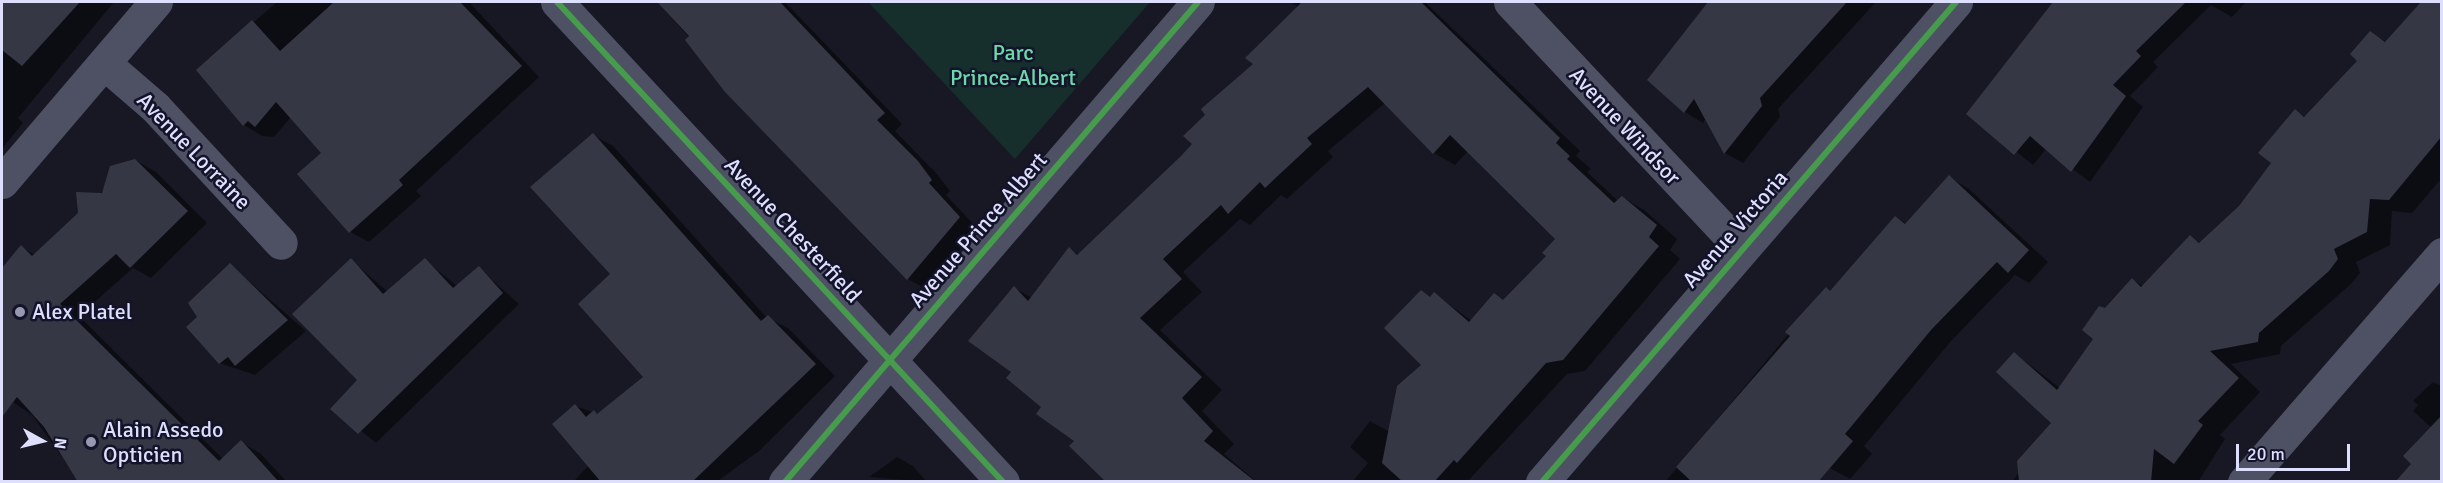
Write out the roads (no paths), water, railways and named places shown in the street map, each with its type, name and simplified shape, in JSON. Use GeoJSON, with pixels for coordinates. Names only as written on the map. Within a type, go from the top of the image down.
{"type":"FeatureCollection","features":[{"type":"Feature","properties":{"kind":"street"},"geometry":{"type":"LineString","coordinates":[[2,182],[156,2]]}},
{"type":"Feature","properties":{"kind":"street","name":"Avenue Chesterfield"},"geometry":{"type":"LineString","coordinates":[[557,2],[1003,482]]}},
{"type":"Feature","properties":{"kind":"street","name":"Avenue Prince Albert"},"geometry":{"type":"LineString","coordinates":[[785,482],[1198,2]]}},
{"type":"Feature","properties":{"kind":"street","name":"Avenue Windsor"},"geometry":{"type":"LineString","coordinates":[[1510,2],[1742,249]]}},
{"type":"Feature","properties":{"kind":"street","name":"Avenue Victoria"},"geometry":{"type":"LineString","coordinates":[[1542,482],[1956,2]]}},
{"type":"Feature","properties":{"kind":"street","name":"Avenue Lorraine"},"geometry":{"type":"LineString","coordinates":[[104,63],[155,108],[281,243]]}},
{"type":"Feature","properties":{"kind":"street"},"geometry":{"type":"LineString","coordinates":[[2244,482],[2442,254]]}},
{"type":"Feature","properties":{"kind":"place","name":"Alex Platel"},"geometry":{"type":"Point","coordinates":[20,312]}},
{"type":"Feature","properties":{"kind":"place","name":"Alain Assedo Opticien"},"geometry":{"type":"Point","coordinates":[91,442]}},
{"type":"Feature","properties":{"kind":"park label","name":"Parc Prince-Albert"},"geometry":{"type":"Point","coordinates":[1013,64]}}]}
